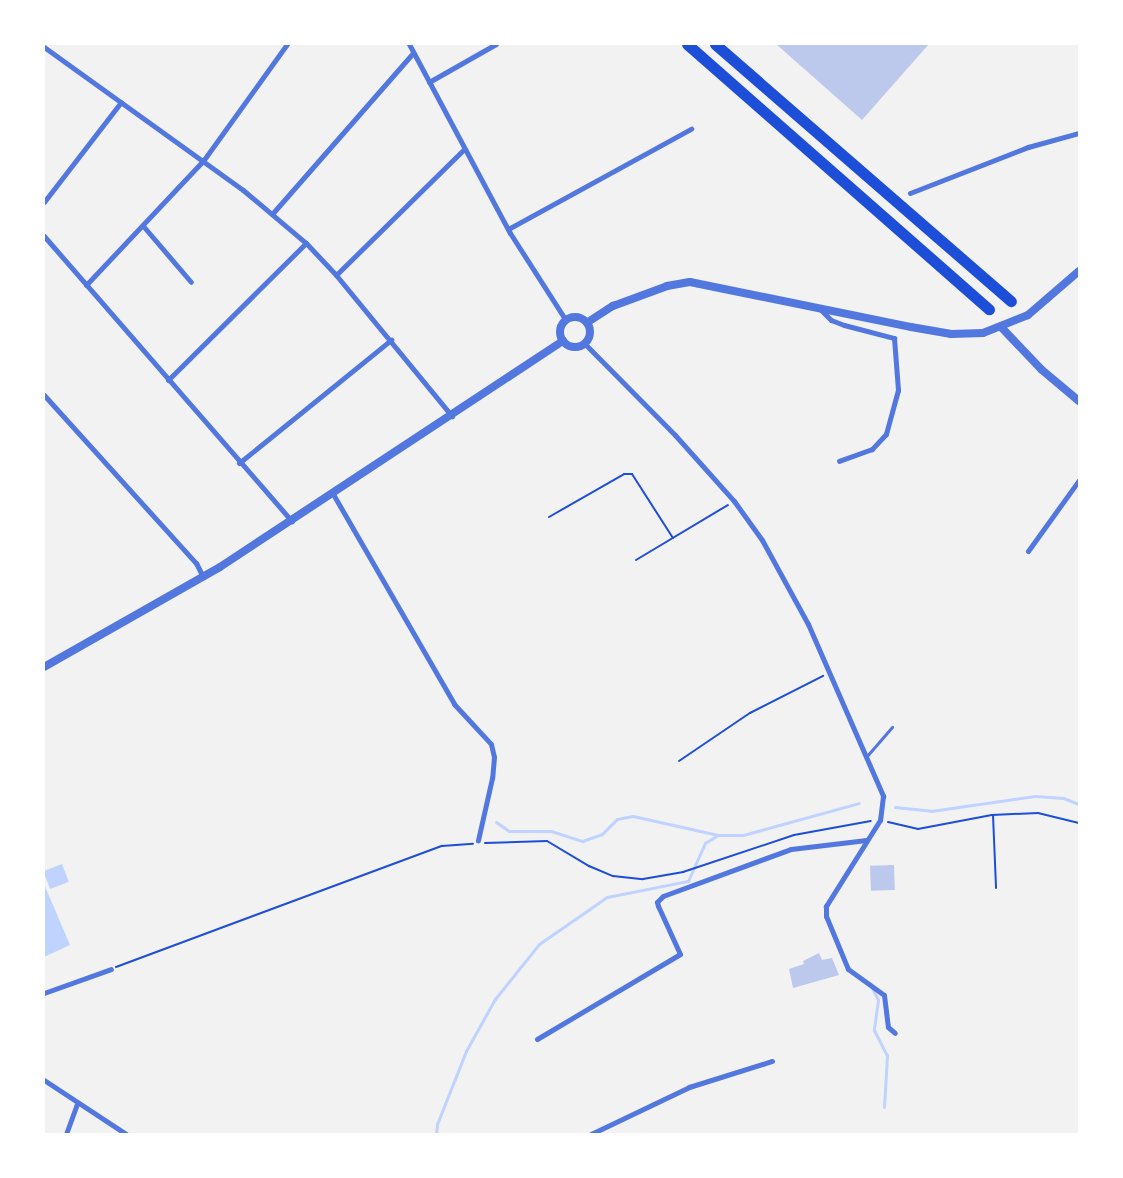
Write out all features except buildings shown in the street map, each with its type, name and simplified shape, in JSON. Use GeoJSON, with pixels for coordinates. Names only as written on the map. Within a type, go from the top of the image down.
{"type":"FeatureCollection","features":[{"type":"Feature","properties":{"kind":"highway"},"geometry":{"type":"LineString","coordinates":[[687,44],[989,309]]}},
{"type":"Feature","properties":{"kind":"highway"},"geometry":{"type":"LineString","coordinates":[[716,44],[1012,301]]}},
{"type":"Feature","properties":{"kind":"street"},"geometry":{"type":"LineString","coordinates":[[86,284],[144,227],[204,161],[287,44]]}},
{"type":"Feature","properties":{"kind":"street"},"geometry":{"type":"LineString","coordinates":[[409,44],[508,229],[566,319]]}},
{"type":"Feature","properties":{"kind":"street"},"geometry":{"type":"LineString","coordinates":[[429,82],[496,44]]}},
{"type":"Feature","properties":{"kind":"street"},"geometry":{"type":"LineString","coordinates":[[44,47],[204,161],[306,243],[391,340],[452,416]]}},
{"type":"Feature","properties":{"kind":"street"},"geometry":{"type":"LineString","coordinates":[[272,214],[413,53]]}},
{"type":"Feature","properties":{"kind":"street"},"geometry":{"type":"LineString","coordinates":[[44,202],[121,102]]}},
{"type":"Feature","properties":{"kind":"street"},"geometry":{"type":"LineString","coordinates":[[508,229],[691,129]]}},
{"type":"Feature","properties":{"kind":"street"},"geometry":{"type":"LineString","coordinates":[[910,193],[1028,146],[1079,133]]}},
{"type":"Feature","properties":{"kind":"street"},"geometry":{"type":"LineString","coordinates":[[336,275],[464,149]]}},
{"type":"Feature","properties":{"kind":"street"},"geometry":{"type":"LineString","coordinates":[[144,227],[191,282]]}},
{"type":"Feature","properties":{"kind":"street"},"geometry":{"type":"LineString","coordinates":[[44,236],[292,522]]}},
{"type":"Feature","properties":{"kind":"street"},"geometry":{"type":"LineString","coordinates":[[168,380],[306,243]]}},
{"type":"Feature","properties":{"kind":"street"},"geometry":{"type":"LineString","coordinates":[[588,322],[613,306],[667,286],[690,282],[951,334],[983,333],[1001,327],[1040,307],[1079,271]]}},
{"type":"Feature","properties":{"kind":"street"},"geometry":{"type":"LineString","coordinates":[[818,307],[831,320],[894,338],[898,390],[886,434],[872,449],[839,461]]}},
{"type":"Feature","properties":{"kind":"street"},"geometry":{"type":"LineString","coordinates":[[577,316],[588,322],[590,336],[585,344],[572,347],[563,341],[560,328],[566,319],[577,316]]}},
{"type":"Feature","properties":{"kind":"street"},"geometry":{"type":"LineString","coordinates":[[1001,327],[1042,370],[1079,401]]}},
{"type":"Feature","properties":{"kind":"street"},"geometry":{"type":"LineString","coordinates":[[239,463],[391,340]]}},
{"type":"Feature","properties":{"kind":"street"},"geometry":{"type":"LineString","coordinates":[[44,667],[203,577],[292,522],[563,341]]}},
{"type":"Feature","properties":{"kind":"street"},"geometry":{"type":"LineString","coordinates":[[585,344],[675,435],[734,502],[769,552],[808,624],[883,796],[880,820],[826,906],[826,916],[848,969],[884,995],[888,1027],[895,1033]]}},
{"type":"Feature","properties":{"kind":"street"},"geometry":{"type":"LineString","coordinates":[[44,395],[196,563],[203,577]]}},
{"type":"Feature","properties":{"kind":"street"},"geometry":{"type":"LineString","coordinates":[[1028,551],[1079,480]]}},
{"type":"Feature","properties":{"kind":"street"},"geometry":{"type":"LineString","coordinates":[[333,494],[454,704],[491,744],[492,778],[478,840]]}},
{"type":"Feature","properties":{"kind":"street"},"geometry":{"type":"LineString","coordinates":[[538,1039],[680,954],[681,950],[658,906],[663,896],[791,849],[866,840]]}},
{"type":"Feature","properties":{"kind":"street"},"geometry":{"type":"LineString","coordinates":[[44,993],[111,969]]}},
{"type":"Feature","properties":{"kind":"street"},"geometry":{"type":"LineString","coordinates":[[591,1134],[689,1087],[772,1061]]}},
{"type":"Feature","properties":{"kind":"street"},"geometry":{"type":"LineString","coordinates":[[44,1080],[126,1134]]}},
{"type":"Feature","properties":{"kind":"street"},"geometry":{"type":"LineString","coordinates":[[66,1134],[77,1103]]}},
{"type":"Feature","properties":{"kind":"lane"},"geometry":{"type":"LineString","coordinates":[[866,757],[892,727]]}},
{"type":"Feature","properties":{"kind":"path"},"geometry":{"type":"LineString","coordinates":[[549,518],[624,474],[632,474],[673,538]]}},
{"type":"Feature","properties":{"kind":"path"},"geometry":{"type":"LineString","coordinates":[[636,560],[734,502]]}},
{"type":"Feature","properties":{"kind":"path"},"geometry":{"type":"LineString","coordinates":[[679,761],[750,713],[829,672]]}},
{"type":"Feature","properties":{"kind":"path"},"geometry":{"type":"LineString","coordinates":[[111,969],[442,846],[512,840],[547,841],[589,866],[614,876],[642,880],[683,872],[794,836],[880,820],[918,829],[992,815],[1038,813],[1079,823]]}},
{"type":"Feature","properties":{"kind":"path"},"geometry":{"type":"LineString","coordinates":[[992,815],[996,888]]}},
{"type":"Feature","properties":{"kind":"water"},"geometry":{"type":"Polygon","coordinates":[[[62,864],[69,882],[50,889],[44,871],[62,864]]]}},
{"type":"Feature","properties":{"kind":"water"},"geometry":{"type":"Polygon","coordinates":[[[44,884],[70,945],[44,957],[44,884]]]}},
{"type":"Feature","properties":{"kind":"waterway"},"geometry":{"type":"LineString","coordinates":[[895,807],[931,811],[1035,796],[1063,798],[1079,804]]}},
{"type":"Feature","properties":{"kind":"waterway"},"geometry":{"type":"LineString","coordinates":[[436,1134],[437,1124],[466,1051],[495,999],[539,944],[607,897],[688,881],[705,843],[718,835],[743,835],[859,803]]}},
{"type":"Feature","properties":{"kind":"waterway"},"geometry":{"type":"LineString","coordinates":[[496,822],[509,831],[551,831],[582,841],[602,834],[617,819],[633,816],[718,835]]}},
{"type":"Feature","properties":{"kind":"waterway"},"geometry":{"type":"LineString","coordinates":[[872,988],[878,1000],[874,1030],[887,1055],[884,1107]]}}]}
